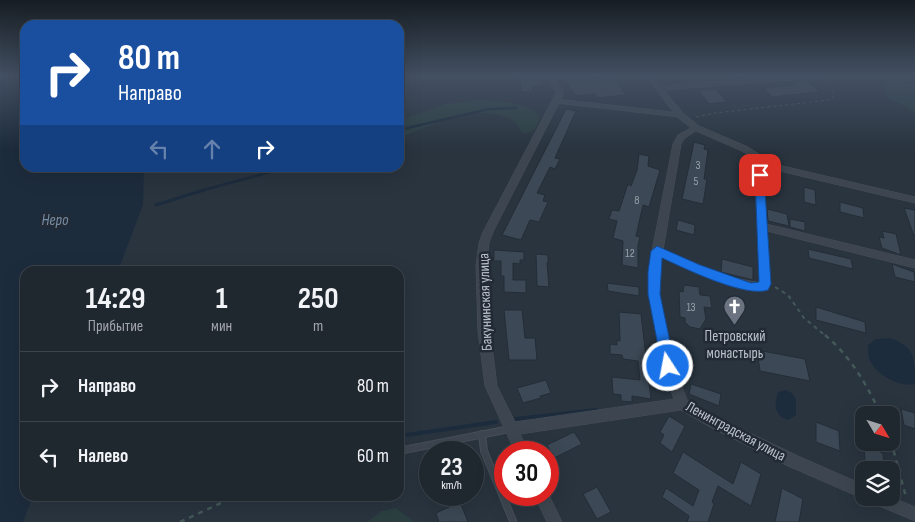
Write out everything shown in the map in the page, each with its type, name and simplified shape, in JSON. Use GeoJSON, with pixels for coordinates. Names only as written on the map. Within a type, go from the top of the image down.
{"type":"FeatureCollection","features":[{"type":"Feature","properties":{"kind":"street","name":"Бакунинская улица"},"geometry":{"type":"LineString","coordinates":[[517,441],[491,386],[484,330],[482,255],[488,232],[556,100]]}},
{"type":"Feature","properties":{"kind":"street"},"geometry":{"type":"LineString","coordinates":[[669,100],[680,114],[696,128],[745,150],[778,168],[915,200]]}},
{"type":"Feature","properties":{"kind":"street","name":"Ленинградская улица"},"geometry":{"type":"LineString","coordinates":[[696,128],[681,137],[677,144],[654,272],[654,294],[668,366],[682,404],[717,424],[784,457],[855,488]]}},
{"type":"Feature","properties":{"kind":"street"},"geometry":{"type":"LineString","coordinates":[[657,251],[696,268],[751,287],[761,288],[765,284],[758,158]]}},
{"type":"Feature","properties":{"kind":"street"},"geometry":{"type":"LineString","coordinates":[[763,227],[915,264]]}},
{"type":"Feature","properties":{"kind":"street"},"geometry":{"type":"LineString","coordinates":[[511,429],[682,404]]}},
{"type":"Feature","properties":{"kind":"street"},"geometry":{"type":"LineString","coordinates":[[546,506],[554,522]]}},
{"type":"Feature","properties":{"kind":"street"},"geometry":{"type":"LineString","coordinates":[[896,506],[912,513]]}},
{"type":"Feature","properties":{"kind":"lane"},"geometry":{"type":"LineString","coordinates":[[559,100],[680,114]]}},
{"type":"Feature","properties":{"kind":"lane"},"geometry":{"type":"LineString","coordinates":[[404,449],[511,429]]}},
{"type":"Feature","properties":{"kind":"lane"},"geometry":{"type":"LineString","coordinates":[[482,434],[484,451],[513,521]]}},
{"type":"Feature","properties":{"kind":"path"},"geometry":{"type":"LineString","coordinates":[[686,120],[715,113],[826,100]]}},
{"type":"Feature","properties":{"kind":"path"},"geometry":{"type":"LineString","coordinates":[[765,284],[777,288],[788,295],[804,318],[842,349],[869,389],[877,406]]}},
{"type":"Feature","properties":{"kind":"path"},"geometry":{"type":"LineString","coordinates":[[894,451],[912,513]]}},
{"type":"Feature","properties":{"kind":"path"},"geometry":{"type":"LineString","coordinates":[[180,522],[225,501]]}},
{"type":"Feature","properties":{"kind":"green space"},"geometry":{"type":"Polygon","coordinates":[[[473,100],[511,103],[529,108],[540,118],[534,129],[523,133],[515,122],[500,115],[486,113],[471,114],[456,117],[404,136],[404,119],[446,104],[473,100]]]}},
{"type":"Feature","properties":{"kind":"green space"},"geometry":{"type":"Polygon","coordinates":[[[894,100],[915,100],[915,114],[907,107],[894,100]]]}},
{"type":"Feature","properties":{"kind":"green space"},"geometry":{"type":"Polygon","coordinates":[[[396,508],[414,522],[367,522],[382,511],[396,508]]]}},
{"type":"Feature","properties":{"kind":"water","name":"Неро"},"geometry":{"type":"Polygon","coordinates":[[[0,100],[20,100],[20,172],[144,172],[143,205],[120,266],[20,266],[20,501],[31,501],[23,522],[0,522],[0,100]]]}},
{"type":"Feature","properties":{"kind":"water"},"geometry":{"type":"Polygon","coordinates":[[[889,338],[904,345],[912,354],[915,367],[915,384],[903,384],[890,379],[878,371],[870,361],[868,345],[876,339],[889,338]]]}},
{"type":"Feature","properties":{"kind":"water"},"geometry":{"type":"Polygon","coordinates":[[[785,390],[792,393],[796,399],[796,415],[788,420],[780,416],[776,409],[778,392],[785,390]]]}},
{"type":"Feature","properties":{"kind":"building"},"geometry":{"type":"Polygon","coordinates":[[[706,100],[725,100],[727,102],[709,104],[706,100]]]}},
{"type":"Feature","properties":{"kind":"building"},"geometry":{"type":"Polygon","coordinates":[[[566,109],[576,111],[555,158],[560,159],[555,169],[550,167],[537,193],[545,195],[543,201],[548,202],[539,222],[530,220],[521,240],[502,235],[566,109]]]}},
{"type":"Feature","properties":{"kind":"building"},"geometry":{"type":"Polygon","coordinates":[[[694,142],[705,145],[704,149],[708,150],[704,179],[707,179],[703,204],[682,199],[694,142]]]}},
{"type":"Feature","properties":{"kind":"building"},"geometry":{"type":"Polygon","coordinates":[[[639,154],[649,156],[648,166],[660,170],[649,207],[643,205],[636,236],[640,237],[638,268],[622,265],[623,241],[613,238],[617,221],[609,219],[612,210],[619,211],[628,184],[631,186],[637,170],[639,154]]]}},
{"type":"Feature","properties":{"kind":"building"},"geometry":{"type":"Polygon","coordinates":[[[804,187],[815,190],[816,205],[804,202],[804,187]]]}},
{"type":"Feature","properties":{"kind":"building"},"geometry":{"type":"Polygon","coordinates":[[[840,202],[863,208],[864,218],[840,212],[840,202]]]}},
{"type":"Feature","properties":{"kind":"building"},"geometry":{"type":"Polygon","coordinates":[[[904,208],[915,210],[915,236],[914,236],[904,208]]]}},
{"type":"Feature","properties":{"kind":"building"},"geometry":{"type":"Polygon","coordinates":[[[767,209],[787,214],[789,226],[768,221],[767,209]]]}},
{"type":"Feature","properties":{"kind":"building"},"geometry":{"type":"Polygon","coordinates":[[[790,219],[805,222],[805,231],[790,227],[790,219]]]}},
{"type":"Feature","properties":{"kind":"building"},"geometry":{"type":"Polygon","coordinates":[[[678,220],[695,225],[694,235],[676,230],[678,220]]]}},
{"type":"Feature","properties":{"kind":"building"},"geometry":{"type":"Polygon","coordinates":[[[882,231],[896,234],[901,255],[882,248],[879,237],[884,238],[882,231]]]}},
{"type":"Feature","properties":{"kind":"building"},"geometry":{"type":"Polygon","coordinates":[[[808,249],[851,259],[853,269],[809,258],[808,249]]]}},
{"type":"Feature","properties":{"kind":"building"},"geometry":{"type":"Polygon","coordinates":[[[494,250],[524,252],[524,260],[520,260],[520,264],[513,263],[513,280],[526,280],[526,293],[504,292],[504,276],[501,276],[501,261],[494,261],[494,250]]]}},
{"type":"Feature","properties":{"kind":"building"},"geometry":{"type":"Polygon","coordinates":[[[536,254],[548,255],[549,287],[537,286],[536,254]]]}},
{"type":"Feature","properties":{"kind":"building"},"geometry":{"type":"Polygon","coordinates":[[[722,259],[753,267],[753,280],[721,272],[722,259]]]}},
{"type":"Feature","properties":{"kind":"building"},"geometry":{"type":"Polygon","coordinates":[[[892,264],[914,272],[915,282],[895,277],[892,264]]]}},
{"type":"Feature","properties":{"kind":"building"},"geometry":{"type":"Polygon","coordinates":[[[607,283],[639,287],[639,296],[608,291],[607,283]]]}},
{"type":"Feature","properties":{"kind":"building"},"geometry":{"type":"Polygon","coordinates":[[[684,285],[699,287],[700,295],[710,296],[712,308],[704,307],[706,319],[700,329],[690,327],[685,322],[685,318],[680,317],[679,291],[683,292],[684,285]]]}},
{"type":"Feature","properties":{"kind":"building"},"geometry":{"type":"Polygon","coordinates":[[[816,307],[865,322],[866,333],[816,320],[816,307]]]}},
{"type":"Feature","properties":{"kind":"building"},"geometry":{"type":"Polygon","coordinates":[[[504,310],[522,310],[525,338],[535,338],[537,360],[509,360],[504,310]]]}},
{"type":"Feature","properties":{"kind":"building"},"geometry":{"type":"Polygon","coordinates":[[[619,312],[641,314],[651,399],[632,396],[632,402],[621,401],[621,395],[613,394],[612,377],[640,380],[638,361],[623,359],[622,355],[610,354],[610,344],[617,345],[617,340],[620,341],[619,312]]]}},
{"type":"Feature","properties":{"kind":"building"},"geometry":{"type":"Polygon","coordinates":[[[757,350],[805,359],[810,381],[760,371],[757,350]]]}},
{"type":"Feature","properties":{"kind":"building"},"geometry":{"type":"Polygon","coordinates":[[[546,380],[551,393],[523,403],[517,388],[546,380]]]}},
{"type":"Feature","properties":{"kind":"building"},"geometry":{"type":"Polygon","coordinates":[[[691,384],[721,394],[719,406],[689,394],[691,384]]]}},
{"type":"Feature","properties":{"kind":"building"},"geometry":{"type":"Polygon","coordinates":[[[901,409],[915,413],[915,429],[904,425],[901,409]]]}},
{"type":"Feature","properties":{"kind":"building"},"geometry":{"type":"Polygon","coordinates":[[[669,416],[685,426],[672,452],[660,443],[664,435],[660,432],[669,416]]]}},
{"type":"Feature","properties":{"kind":"building"},"geometry":{"type":"Polygon","coordinates":[[[816,422],[839,431],[840,451],[816,442],[816,422]]]}},
{"type":"Feature","properties":{"kind":"building"},"geometry":{"type":"Polygon","coordinates":[[[574,432],[582,444],[559,456],[559,441],[555,441],[574,432]]]}},
{"type":"Feature","properties":{"kind":"building"},"geometry":{"type":"Polygon","coordinates":[[[864,451],[883,453],[884,461],[865,461],[864,451]]]}},
{"type":"Feature","properties":{"kind":"building"},"geometry":{"type":"Polygon","coordinates":[[[683,452],[733,484],[741,462],[761,474],[751,506],[718,486],[708,522],[687,522],[689,516],[662,497],[666,488],[693,506],[699,490],[673,473],[683,452]]]}},
{"type":"Feature","properties":{"kind":"building"},"geometry":{"type":"Polygon","coordinates":[[[597,487],[611,512],[597,519],[583,494],[597,487]]]}},
{"type":"Feature","properties":{"kind":"building"},"geometry":{"type":"Polygon","coordinates":[[[782,488],[803,499],[799,522],[775,522],[782,488]]]}},
{"type":"Feature","properties":{"kind":"building"},"geometry":{"type":"Polygon","coordinates":[[[451,506],[462,506],[468,522],[439,522],[436,513],[451,506]]]}},
{"type":"Feature","properties":{"kind":"waterway"},"geometry":{"type":"LineString","coordinates":[[404,129],[489,109],[516,108]]}},
{"type":"Feature","properties":{"kind":"waterway"},"geometry":{"type":"LineString","coordinates":[[200,191],[270,172]]}},
{"type":"Feature","properties":{"kind":"waterway"},"geometry":{"type":"LineString","coordinates":[[156,205],[204,190]]}},
{"type":"Feature","properties":{"kind":"waterway"},"geometry":{"type":"LineString","coordinates":[[515,419],[596,410]]}},
{"type":"Feature","properties":{"kind":"waterway"},"geometry":{"type":"LineString","coordinates":[[404,435],[496,422]]}},
{"type":"Feature","properties":{"kind":"place","name":"Петровский монастырь"},"geometry":{"type":"Point","coordinates":[735,326]}},
{"type":"Feature","properties":{"kind":"route"},"geometry":{"type":"LineString","coordinates":[[668,366],[654,294],[654,272],[657,251],[696,268],[751,287],[764,287],[760,175]]}}]}
